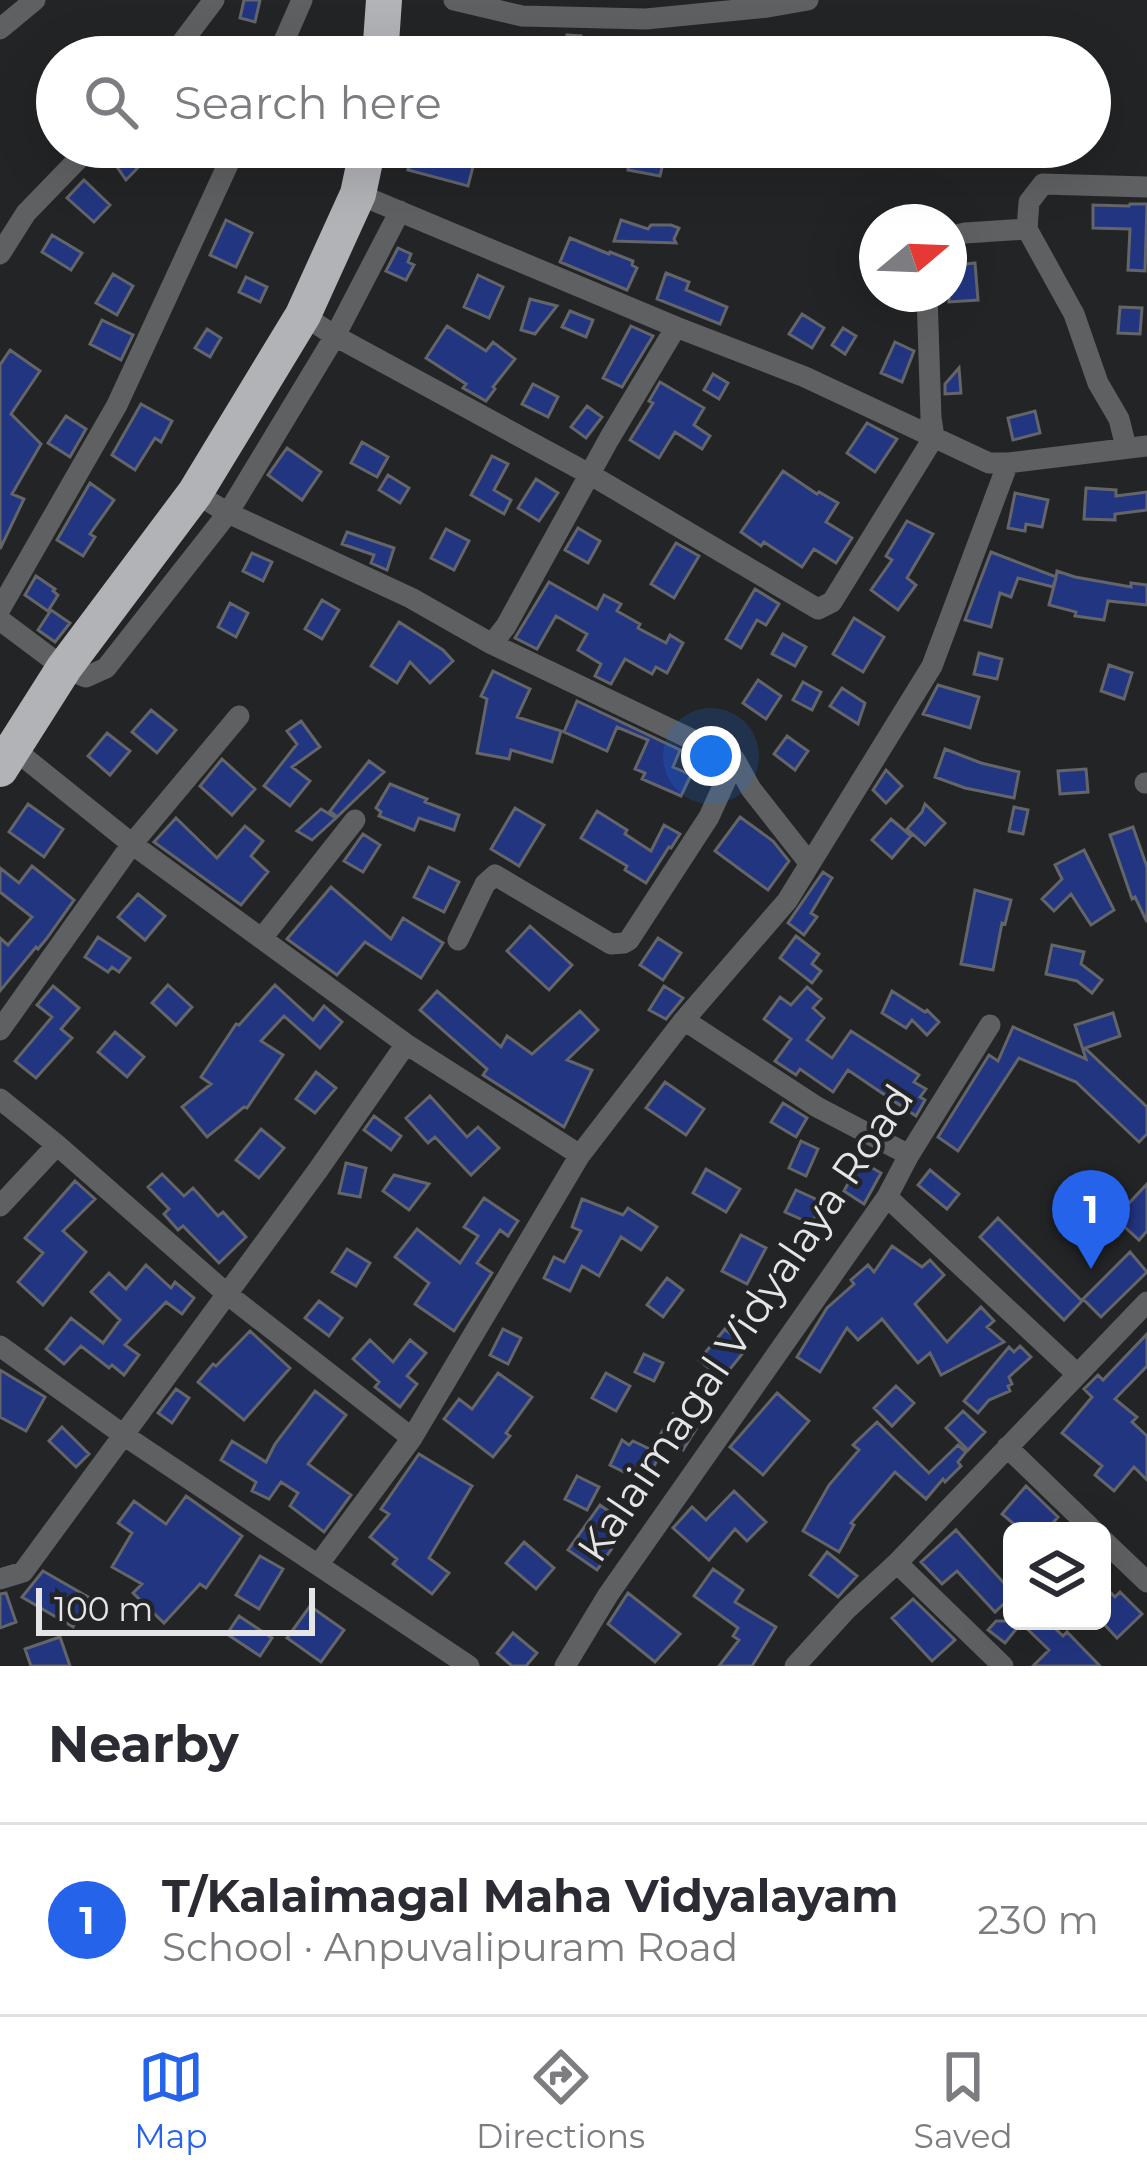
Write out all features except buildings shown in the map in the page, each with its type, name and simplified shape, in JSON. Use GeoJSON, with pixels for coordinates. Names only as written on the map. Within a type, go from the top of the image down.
{"type":"FeatureCollection","features":[{"type":"Feature","properties":{"kind":"highway"},"geometry":{"type":"LineString","coordinates":[[381,36],[384,0]]}},
{"type":"Feature","properties":{"kind":"highway"},"geometry":{"type":"LineString","coordinates":[[7,759],[64,668],[195,493],[303,315],[358,194],[364,168]]}},
{"type":"Feature","properties":{"kind":"street"},"geometry":{"type":"LineString","coordinates":[[0,28],[35,0]]}},
{"type":"Feature","properties":{"kind":"street"},"geometry":{"type":"LineString","coordinates":[[187,36],[214,0]]}},
{"type":"Feature","properties":{"kind":"street"},"geometry":{"type":"LineString","coordinates":[[286,36],[302,0]]}},
{"type":"Feature","properties":{"kind":"street"},"geometry":{"type":"LineString","coordinates":[[454,0],[522,16],[646,19],[808,0]]}},
{"type":"Feature","properties":{"kind":"street"},"geometry":{"type":"LineString","coordinates":[[0,254],[26,212],[69,168]]}},
{"type":"Feature","properties":{"kind":"street"},"geometry":{"type":"LineString","coordinates":[[0,609],[117,405],[226,168]]}},
{"type":"Feature","properties":{"kind":"street"},"geometry":{"type":"LineString","coordinates":[[358,194],[805,377],[989,464],[1136,447],[1098,383],[1074,314],[1027,230],[1030,202],[1043,184],[1147,187]]}},
{"type":"Feature","properties":{"kind":"street"},"geometry":{"type":"LineString","coordinates":[[0,620],[64,668],[86,677],[106,668],[228,513],[335,336],[400,211]]}},
{"type":"Feature","properties":{"kind":"street"},"geometry":{"type":"LineString","coordinates":[[967,232],[1027,230]]}},
{"type":"Feature","properties":{"kind":"street"},"geometry":{"type":"LineString","coordinates":[[303,315],[818,609],[832,602],[934,437],[928,312]]}},
{"type":"Feature","properties":{"kind":"street"},"geometry":{"type":"LineString","coordinates":[[492,644],[676,327]]}},
{"type":"Feature","properties":{"kind":"street"},"geometry":{"type":"LineString","coordinates":[[318,1565],[412,1438],[580,1155],[684,1020],[787,902],[932,666],[1008,463]]}},
{"type":"Feature","properties":{"kind":"street"},"geometry":{"type":"LineString","coordinates":[[195,493],[411,598],[492,644],[735,760],[751,789],[810,864]]}},
{"type":"Feature","properties":{"kind":"street"},"geometry":{"type":"LineString","coordinates":[[0,1030],[132,844],[239,716]]}},
{"type":"Feature","properties":{"kind":"street"},"geometry":{"type":"LineString","coordinates":[[7,759],[406,1044],[580,1155]]}},
{"type":"Feature","properties":{"kind":"street"},"geometry":{"type":"LineString","coordinates":[[458,940],[485,884],[495,875],[611,944],[624,944],[709,817],[735,760]]}},
{"type":"Feature","properties":{"kind":"street"},"geometry":{"type":"LineString","coordinates":[[262,938],[355,820]]}},
{"type":"Feature","properties":{"kind":"street"},"geometry":{"type":"LineString","coordinates":[[684,1020],[817,1107],[908,1155]]}},
{"type":"Feature","properties":{"kind":"street","name":"Kalaimagal Vidyalaya Road"},"geometry":{"type":"LineString","coordinates":[[565,1666],[608,1595],[887,1197],[990,1025]]}},
{"type":"Feature","properties":{"kind":"street"},"geometry":{"type":"LineString","coordinates":[[0,1579],[23,1572],[406,1044]]}},
{"type":"Feature","properties":{"kind":"street"},"geometry":{"type":"LineString","coordinates":[[0,1099],[227,1294],[412,1438]]}},
{"type":"Feature","properties":{"kind":"street"},"geometry":{"type":"LineString","coordinates":[[0,1206],[57,1145]]}},
{"type":"Feature","properties":{"kind":"street"},"geometry":{"type":"LineString","coordinates":[[887,1197],[1076,1373]]}},
{"type":"Feature","properties":{"kind":"street"},"geometry":{"type":"LineString","coordinates":[[795,1666],[1147,1302]]}},
{"type":"Feature","properties":{"kind":"street"},"geometry":{"type":"LineString","coordinates":[[0,1346],[124,1436],[469,1666]]}},
{"type":"Feature","properties":{"kind":"street"},"geometry":{"type":"LineString","coordinates":[[1007,1447],[1085,1522]]}},
{"type":"Feature","properties":{"kind":"street"},"geometry":{"type":"LineString","coordinates":[[1111,1548],[1147,1582]]}},
{"type":"Feature","properties":{"kind":"street"},"geometry":{"type":"LineString","coordinates":[[897,1563],[1004,1666]]}},
{"type":"Feature","properties":{"kind":"place","name":"T/Kalaimagal Maha Vidyalayam"},"geometry":{"type":"Point","coordinates":[1091,1269]}}]}
